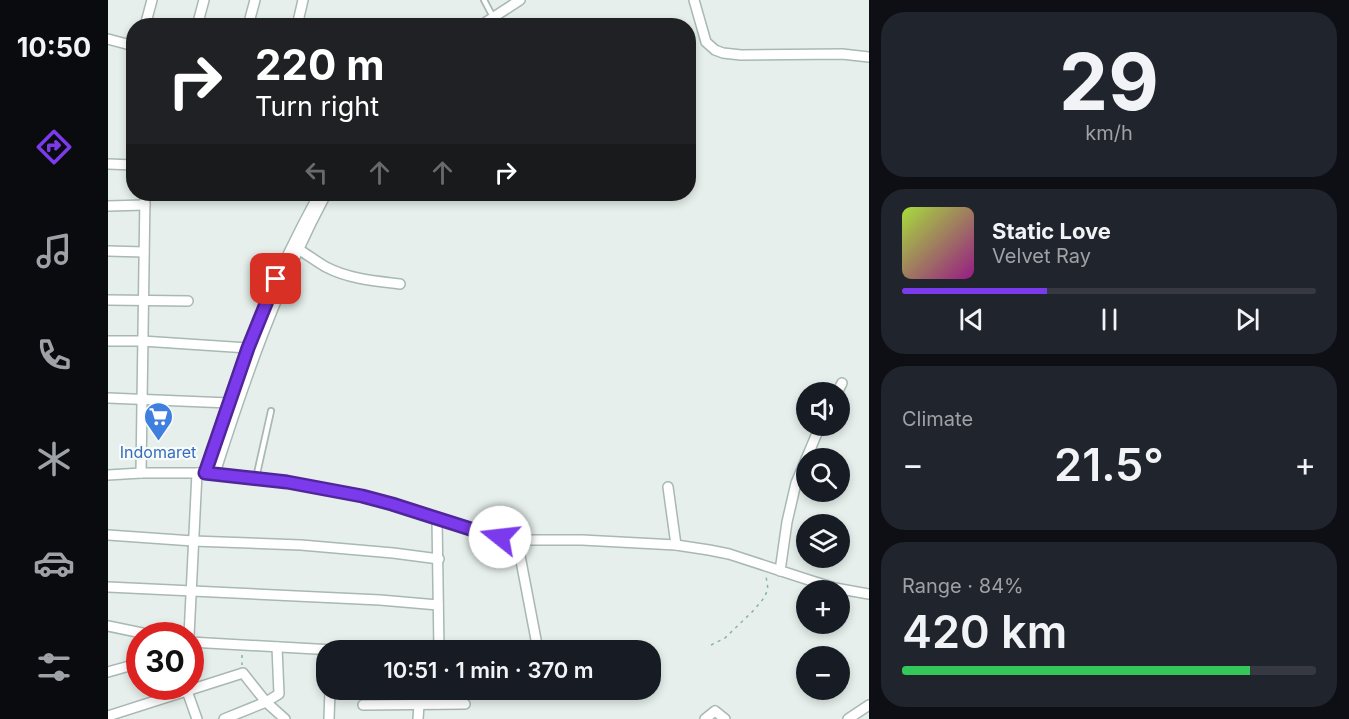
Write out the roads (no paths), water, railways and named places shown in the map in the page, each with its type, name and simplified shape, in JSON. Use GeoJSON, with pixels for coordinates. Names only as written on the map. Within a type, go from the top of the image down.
{"type":"FeatureCollection","features":[{"type":"Feature","properties":{"kind":"street"},"geometry":{"type":"LineString","coordinates":[[147,18],[152,0]]}},
{"type":"Feature","properties":{"kind":"street"},"geometry":{"type":"LineString","coordinates":[[199,18],[204,0]]}},
{"type":"Feature","properties":{"kind":"street"},"geometry":{"type":"LineString","coordinates":[[250,18],[255,0]]}},
{"type":"Feature","properties":{"kind":"street"},"geometry":{"type":"LineString","coordinates":[[299,18],[303,0]]}},
{"type":"Feature","properties":{"kind":"street"},"geometry":{"type":"LineString","coordinates":[[493,17],[520,0]]}},
{"type":"Feature","properties":{"kind":"street"},"geometry":{"type":"LineString","coordinates":[[694,0],[706,42],[715,50],[723,53],[741,55],[842,54],[869,57]]}},
{"type":"Feature","properties":{"kind":"street"},"geometry":{"type":"LineString","coordinates":[[108,39],[126,44]]}},
{"type":"Feature","properties":{"kind":"street"},"geometry":{"type":"LineString","coordinates":[[108,164],[126,165]]}},
{"type":"Feature","properties":{"kind":"street"},"geometry":{"type":"LineString","coordinates":[[141,473],[145,201]]}},
{"type":"Feature","properties":{"kind":"street"},"geometry":{"type":"LineString","coordinates":[[190,622],[193,541],[206,473],[248,348],[284,262],[315,201]]}},
{"type":"Feature","properties":{"kind":"street"},"geometry":{"type":"LineString","coordinates":[[206,473],[233,417],[267,324],[298,249],[322,201]]}},
{"type":"Feature","properties":{"kind":"street"},"geometry":{"type":"LineString","coordinates":[[108,206],[145,206]]}},
{"type":"Feature","properties":{"kind":"street"},"geometry":{"type":"LineString","coordinates":[[298,249],[341,274],[400,284]]}},
{"type":"Feature","properties":{"kind":"street"},"geometry":{"type":"LineString","coordinates":[[108,251],[144,252]]}},
{"type":"Feature","properties":{"kind":"street"},"geometry":{"type":"LineString","coordinates":[[108,300],[188,301]]}},
{"type":"Feature","properties":{"kind":"street"},"geometry":{"type":"LineString","coordinates":[[108,341],[248,348]]}},
{"type":"Feature","properties":{"kind":"street"},"geometry":{"type":"LineString","coordinates":[[108,398],[229,403]]}},
{"type":"Feature","properties":{"kind":"street"},"geometry":{"type":"LineString","coordinates":[[780,571],[787,522],[796,483],[816,436]]}},
{"type":"Feature","properties":{"kind":"street"},"geometry":{"type":"LineString","coordinates":[[108,475],[206,473],[287,482],[362,496],[480,532],[518,540],[582,540],[676,545],[729,554],[835,588],[869,594]]}},
{"type":"Feature","properties":{"kind":"street"},"geometry":{"type":"LineString","coordinates":[[668,487],[676,545]]}},
{"type":"Feature","properties":{"kind":"street"},"geometry":{"type":"LineString","coordinates":[[437,518],[439,640]]}},
{"type":"Feature","properties":{"kind":"street"},"geometry":{"type":"LineString","coordinates":[[108,535],[312,546],[439,559]]}},
{"type":"Feature","properties":{"kind":"street"},"geometry":{"type":"LineString","coordinates":[[518,540],[536,640]]}},
{"type":"Feature","properties":{"kind":"street"},"geometry":{"type":"LineString","coordinates":[[108,586],[438,604]]}},
{"type":"Feature","properties":{"kind":"street"},"geometry":{"type":"LineString","coordinates":[[108,626],[126,630]]}},
{"type":"Feature","properties":{"kind":"street"},"geometry":{"type":"LineString","coordinates":[[204,643],[316,650]]}},
{"type":"Feature","properties":{"kind":"street"},"geometry":{"type":"LineString","coordinates":[[224,719],[277,696],[280,691],[277,647]]}},
{"type":"Feature","properties":{"kind":"street"},"geometry":{"type":"LineString","coordinates":[[108,672],[126,667]]}},
{"type":"Feature","properties":{"kind":"street"},"geometry":{"type":"LineString","coordinates":[[204,684],[243,673],[266,702],[285,719]]}},
{"type":"Feature","properties":{"kind":"street"},"geometry":{"type":"LineString","coordinates":[[108,716],[155,700]]}},
{"type":"Feature","properties":{"kind":"street"},"geometry":{"type":"LineString","coordinates":[[191,700],[197,719]]}},
{"type":"Feature","properties":{"kind":"street"},"geometry":{"type":"LineString","coordinates":[[329,719],[330,700]]}},
{"type":"Feature","properties":{"kind":"street"},"geometry":{"type":"LineString","coordinates":[[363,705],[465,704]]}},
{"type":"Feature","properties":{"kind":"street"},"geometry":{"type":"LineString","coordinates":[[418,719],[419,705]]}},
{"type":"Feature","properties":{"kind":"street"},"geometry":{"type":"LineString","coordinates":[[848,719],[869,705]]}},
{"type":"Feature","properties":{"kind":"street"},"geometry":{"type":"LineString","coordinates":[[705,719],[715,711],[725,719]]}},
{"type":"Feature","properties":{"kind":"lane"},"geometry":{"type":"LineString","coordinates":[[484,0],[493,17]]}},
{"type":"Feature","properties":{"kind":"lane"},"geometry":{"type":"LineString","coordinates":[[256,478],[271,411]]}},
{"type":"Feature","properties":{"kind":"place","name":"Indomaret"},"geometry":{"type":"Point","coordinates":[158,442]}}]}
